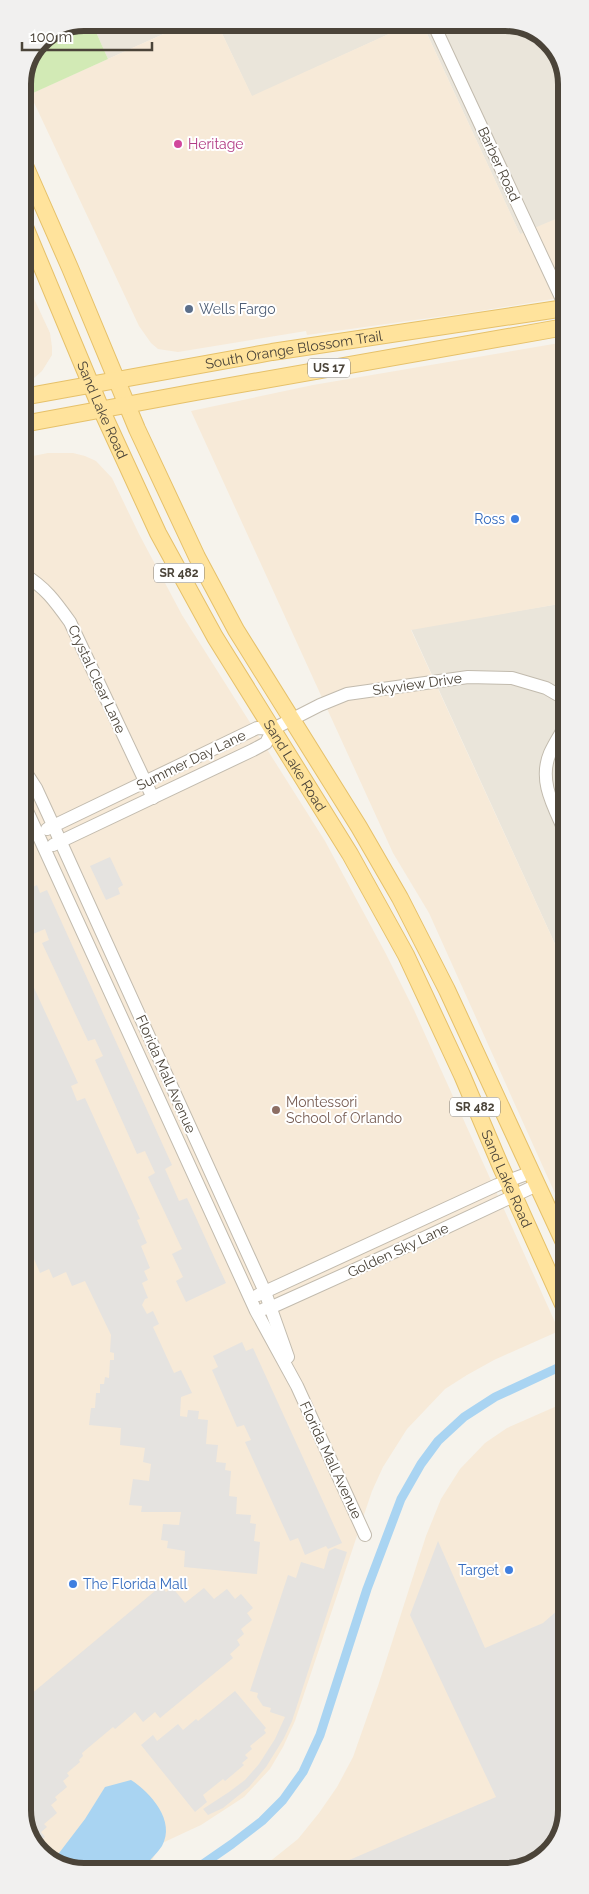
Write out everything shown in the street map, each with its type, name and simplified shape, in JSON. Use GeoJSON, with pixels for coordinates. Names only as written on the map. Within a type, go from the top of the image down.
{"type":"FeatureCollection","features":[{"type":"Feature","properties":{"kind":"main road","name":"Sand Lake Road"},"geometry":{"type":"LineString","coordinates":[[31,190],[66,258],[126,405],[214,591],[236,630],[368,841],[400,898],[447,990],[558,1229]]}},
{"type":"Feature","properties":{"kind":"main road","name":"Sand Lake Road"},"geometry":{"type":"LineString","coordinates":[[31,241],[101,409],[158,533],[189,593],[380,906],[425,994],[558,1293]]}},
{"type":"Feature","properties":{"kind":"main road","name":"South Orange Blossom Trail"},"geometry":{"type":"LineString","coordinates":[[31,396],[280,351],[558,308]]}},
{"type":"Feature","properties":{"kind":"main road"},"geometry":{"type":"LineString","coordinates":[[548,330],[558,324]]}},
{"type":"Feature","properties":{"kind":"main road","name":"South Orange Blossom Trail"},"geometry":{"type":"LineString","coordinates":[[31,422],[558,328]]}},
{"type":"Feature","properties":{"kind":"main road"},"geometry":{"type":"LineString","coordinates":[[380,906],[400,898]]}},
{"type":"Feature","properties":{"kind":"street","name":"Barber Road"},"geometry":{"type":"LineString","coordinates":[[437,31],[558,292]]}},
{"type":"Feature","properties":{"kind":"street","name":"Crystal Clear Lane"},"geometry":{"type":"LineString","coordinates":[[31,579],[53,598],[70,622],[153,798]]}},
{"type":"Feature","properties":{"kind":"street","name":"Skyview Drive"},"geometry":{"type":"LineString","coordinates":[[273,729],[320,705],[347,694],[468,677],[512,678],[546,688],[558,695]]}},
{"type":"Feature","properties":{"kind":"street","name":"Summer Day Lane"},"geometry":{"type":"LineString","coordinates":[[38,833],[257,728],[273,729],[266,743],[61,842],[44,848]]}},
{"type":"Feature","properties":{"kind":"street"},"geometry":{"type":"LineString","coordinates":[[558,738],[549,754],[545,772],[546,786],[558,815]]}},
{"type":"Feature","properties":{"kind":"street","name":"Florida Mall Avenue"},"geometry":{"type":"LineString","coordinates":[[31,780],[54,826],[272,1307],[297,1386]]}},
{"type":"Feature","properties":{"kind":"street","name":"Florida Mall Avenue"},"geometry":{"type":"LineString","coordinates":[[31,819],[256,1311],[297,1386],[365,1535]]}},
{"type":"Feature","properties":{"kind":"street","name":"Golden Sky Lane"},"geometry":{"type":"LineString","coordinates":[[256,1311],[272,1307],[535,1178]]}},
{"type":"Feature","properties":{"kind":"street"},"geometry":{"type":"LineString","coordinates":[[203,1194],[218,1188]]}},
{"type":"Feature","properties":{"kind":"street","name":"Golden Sky Lane"},"geometry":{"type":"LineString","coordinates":[[250,1298],[511,1189]]}},
{"type":"Feature","properties":{"kind":"shaded area"},"geometry":{"type":"Polygon","coordinates":[[[96,31],[170,31],[108,59],[96,31]]]}},
{"type":"Feature","properties":{"kind":"shaded area"},"geometry":{"type":"Polygon","coordinates":[[[170,31],[221,31],[252,96],[395,31],[426,31],[520,234],[558,218],[558,298],[307,335],[306,331],[178,352],[158,349],[151,343],[139,326],[31,94],[170,31]]]}},
{"type":"Feature","properties":{"kind":"shaded area"},"geometry":{"type":"Polygon","coordinates":[[[221,31],[396,31],[252,97],[221,31]]]}},
{"type":"Feature","properties":{"kind":"shaded area"},"geometry":{"type":"Polygon","coordinates":[[[426,31],[515,32],[537,42],[549,55],[554,64],[558,84],[558,298],[550,299],[426,31]]]}},
{"type":"Feature","properties":{"kind":"shaded area"},"geometry":{"type":"Polygon","coordinates":[[[31,292],[50,333],[52,347],[52,355],[42,371],[31,379],[31,292]]]}},
{"type":"Feature","properties":{"kind":"shaded area"},"geometry":{"type":"Polygon","coordinates":[[[558,343],[558,604],[411,630],[558,951],[558,1200],[429,913],[393,853],[191,411],[313,385],[558,343]]]}},
{"type":"Feature","properties":{"kind":"shaded area","name":"The Florida Mall"},"geometry":{"type":"Polygon","coordinates":[[[48,453],[73,453],[85,456],[96,461],[112,478],[182,615],[325,841],[386,954],[414,1010],[558,1329],[558,1331],[494,1360],[445,1389],[407,1429],[383,1467],[372,1491],[295,1721],[283,1747],[270,1769],[244,1797],[201,1825],[160,1844],[151,1863],[80,1863],[64,1859],[52,1852],[40,1839],[33,1824],[31,1810],[31,456],[48,453]]]}},
{"type":"Feature","properties":{"kind":"shaded area"},"geometry":{"type":"Polygon","coordinates":[[[558,604],[558,951],[411,629],[558,604]]]}},
{"type":"Feature","properties":{"kind":"shaded area"},"geometry":{"type":"Polygon","coordinates":[[[110,857],[123,885],[118,888],[120,894],[106,900],[90,866],[110,857]]]}},
{"type":"Feature","properties":{"kind":"shaded area"},"geometry":{"type":"Polygon","coordinates":[[[37,885],[40,893],[47,890],[172,1165],[165,1169],[179,1201],[187,1198],[226,1283],[186,1302],[176,1281],[183,1277],[172,1254],[182,1249],[148,1177],[155,1173],[145,1151],[137,1154],[95,1060],[103,1056],[95,1039],[88,1041],[42,943],[49,940],[45,929],[31,935],[31,888],[37,885]]]}},
{"type":"Feature","properties":{"kind":"shaded area"},"geometry":{"type":"Polygon","coordinates":[[[31,981],[78,1083],[71,1086],[77,1101],[85,1098],[140,1219],[137,1220],[147,1243],[141,1246],[150,1268],[144,1271],[148,1280],[142,1283],[148,1298],[145,1299],[142,1305],[147,1314],[153,1311],[159,1324],[153,1327],[174,1373],[181,1370],[192,1393],[181,1397],[180,1416],[187,1417],[188,1410],[199,1411],[198,1419],[208,1420],[206,1444],[218,1445],[216,1462],[226,1463],[225,1470],[231,1471],[229,1496],[237,1497],[236,1514],[251,1515],[250,1523],[256,1524],[254,1541],[260,1542],[257,1574],[184,1567],[185,1551],[167,1548],[168,1541],[161,1540],[163,1524],[179,1525],[181,1512],[141,1512],[142,1506],[129,1505],[133,1479],[149,1481],[151,1464],[143,1462],[145,1448],[120,1445],[121,1428],[89,1425],[91,1408],[95,1408],[96,1393],[100,1393],[100,1384],[104,1384],[105,1377],[109,1378],[110,1360],[114,1360],[114,1353],[110,1352],[111,1335],[85,1281],[72,1286],[66,1272],[53,1278],[49,1269],[40,1273],[34,1259],[31,1260],[31,981]]]}},
{"type":"Feature","properties":{"kind":"shaded area"},"geometry":{"type":"Polygon","coordinates":[[[242,1342],[246,1351],[253,1348],[342,1543],[328,1549],[326,1546],[305,1555],[298,1538],[290,1541],[245,1442],[251,1440],[244,1425],[237,1427],[212,1370],[218,1367],[213,1356],[242,1342]]]}},
{"type":"Feature","properties":{"kind":"shaded area"},"geometry":{"type":"Polygon","coordinates":[[[558,1406],[558,1810],[552,1833],[547,1842],[534,1854],[519,1861],[505,1863],[268,1863],[298,1839],[337,1787],[353,1757],[426,1536],[441,1499],[460,1469],[485,1443],[507,1428],[558,1406]]]}},
{"type":"Feature","properties":{"kind":"shaded area"},"geometry":{"type":"Polygon","coordinates":[[[438,1541],[485,1648],[543,1623],[558,1610],[558,1810],[555,1827],[547,1842],[540,1850],[525,1859],[505,1863],[342,1863],[496,1797],[410,1615],[438,1541]]]}},
{"type":"Feature","properties":{"kind":"shaded area"},"geometry":{"type":"Polygon","coordinates":[[[335,1548],[347,1552],[292,1721],[284,1738],[266,1767],[249,1787],[223,1808],[208,1815],[203,1809],[245,1780],[259,1764],[275,1739],[285,1717],[270,1712],[271,1708],[263,1706],[257,1697],[258,1693],[250,1691],[288,1575],[296,1578],[301,1562],[324,1569],[329,1551],[335,1548]]]}},
{"type":"Feature","properties":{"kind":"shaded area"},"geometry":{"type":"Polygon","coordinates":[[[161,1586],[166,1592],[172,1587],[185,1603],[204,1588],[214,1599],[227,1589],[235,1599],[241,1594],[253,1608],[247,1613],[252,1620],[241,1629],[244,1634],[237,1640],[240,1645],[230,1654],[233,1658],[160,1718],[155,1712],[143,1722],[135,1712],[115,1729],[113,1727],[82,1753],[83,1756],[79,1760],[80,1762],[67,1773],[69,1776],[63,1781],[67,1787],[55,1797],[57,1800],[51,1805],[57,1813],[44,1824],[47,1827],[41,1832],[45,1837],[41,1840],[33,1824],[31,1810],[31,1694],[161,1586]]]}},
{"type":"Feature","properties":{"kind":"shaded area"},"geometry":{"type":"Polygon","coordinates":[[[235,1691],[266,1728],[264,1730],[266,1733],[250,1746],[252,1749],[245,1755],[248,1758],[242,1763],[244,1765],[225,1781],[223,1779],[203,1795],[207,1802],[195,1812],[141,1745],[153,1735],[157,1741],[178,1724],[183,1730],[196,1719],[198,1721],[235,1691]]]}},
{"type":"Feature","properties":{"kind":"green space"},"geometry":{"type":"Polygon","coordinates":[[[96,31],[108,59],[33,93],[31,84],[35,64],[47,47],[64,35],[74,32],[96,31]]]}},
{"type":"Feature","properties":{"kind":"water"},"geometry":{"type":"Polygon","coordinates":[[[131,1780],[146,1792],[159,1808],[164,1818],[166,1837],[162,1846],[148,1863],[80,1863],[57,1855],[85,1819],[105,1787],[131,1780]]]}},
{"type":"Feature","properties":{"kind":"waterway"},"geometry":{"type":"LineString","coordinates":[[205,1863],[262,1821],[283,1800],[303,1772],[320,1735],[367,1589],[401,1499],[421,1464],[438,1441],[464,1417],[495,1397],[558,1368]]}},
{"type":"Feature","properties":{"kind":"place","name":"Heritage"},"geometry":{"type":"Point","coordinates":[178,144]}},
{"type":"Feature","properties":{"kind":"place","name":"Wells Fargo"},"geometry":{"type":"Point","coordinates":[189,309]}},
{"type":"Feature","properties":{"kind":"place","name":"Ross"},"geometry":{"type":"Point","coordinates":[515,519]}},
{"type":"Feature","properties":{"kind":"place","name":"Montessori School of Orlando"},"geometry":{"type":"Point","coordinates":[276,1110]}},
{"type":"Feature","properties":{"kind":"place","name":"Target"},"geometry":{"type":"Point","coordinates":[509,1570]}},
{"type":"Feature","properties":{"kind":"place","name":"The Florida Mall"},"geometry":{"type":"Point","coordinates":[73,1584]}}]}
